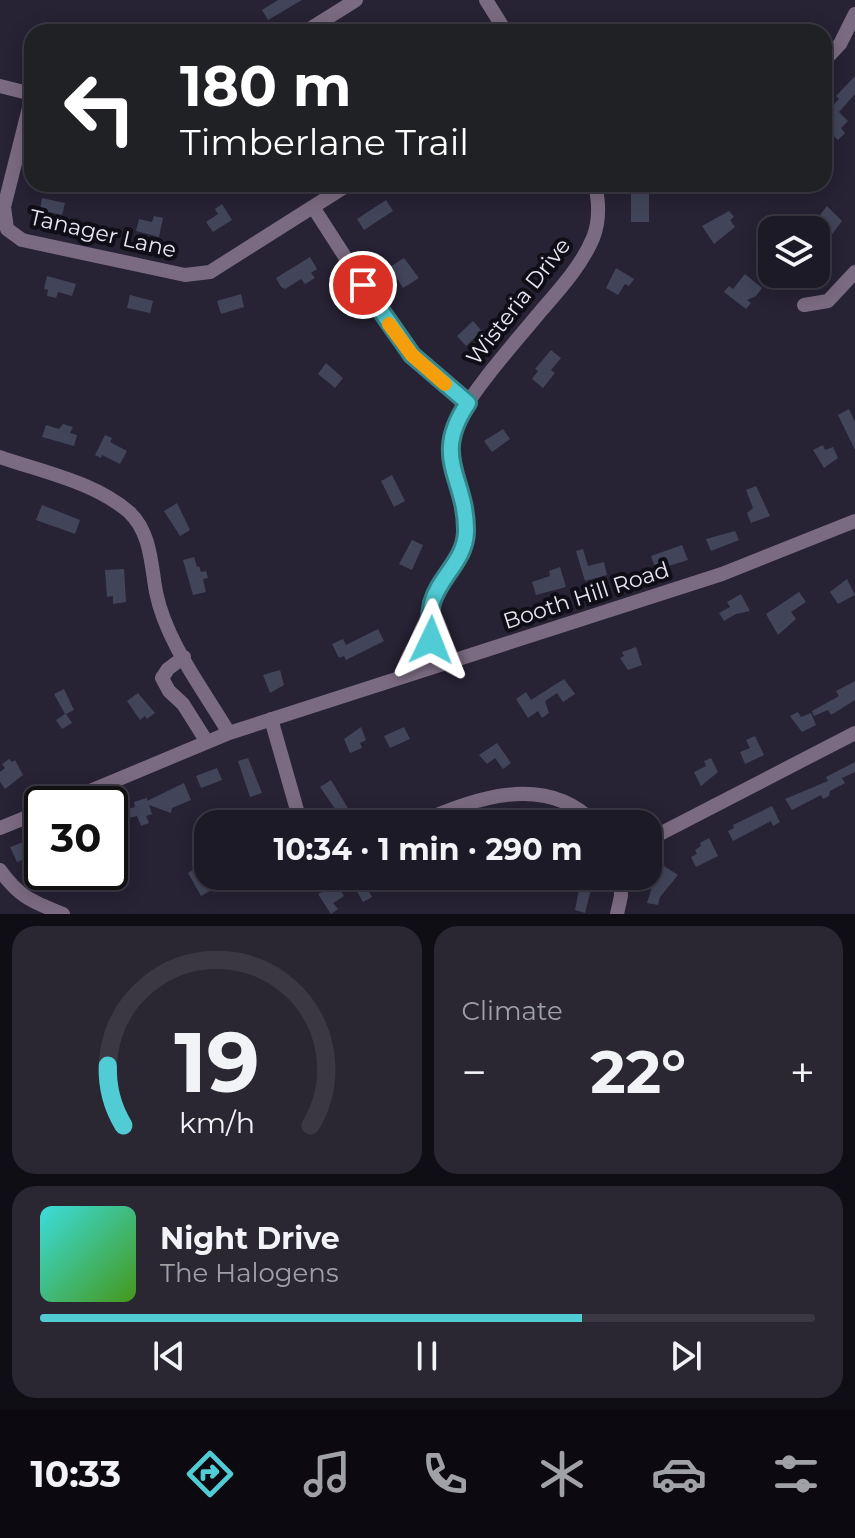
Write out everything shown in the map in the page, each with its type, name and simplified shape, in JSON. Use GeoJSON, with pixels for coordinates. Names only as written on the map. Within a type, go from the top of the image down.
{"type":"FeatureCollection","features":[{"type":"Feature","properties":{"kind":"street"},"geometry":{"type":"LineString","coordinates":[[318,24],[356,0]]}},
{"type":"Feature","properties":{"kind":"street"},"geometry":{"type":"LineString","coordinates":[[486,0],[501,24]]}},
{"type":"Feature","properties":{"kind":"street"},"geometry":{"type":"LineString","coordinates":[[832,52],[840,44],[855,14]]}},
{"type":"Feature","properties":{"kind":"street"},"geometry":{"type":"LineString","coordinates":[[0,86],[24,93]]}},
{"type":"Feature","properties":{"kind":"street","name":"Tanager Lane"},"geometry":{"type":"LineString","coordinates":[[24,127],[4,207],[7,229],[22,240],[185,275],[210,272],[336,192]]}},
{"type":"Feature","properties":{"kind":"street","name":"Wisteria Drive"},"geometry":{"type":"LineString","coordinates":[[438,665],[430,629],[432,602],[456,563],[466,535],[465,514],[450,454],[451,434],[468,403],[584,254],[594,237],[595,192]]}},
{"type":"Feature","properties":{"kind":"street"},"geometry":{"type":"LineString","coordinates":[[313,207],[396,336],[412,355],[468,403]]}},
{"type":"Feature","properties":{"kind":"street"},"geometry":{"type":"LineString","coordinates":[[804,305],[828,301],[855,272]]}},
{"type":"Feature","properties":{"kind":"street"},"geometry":{"type":"LineString","coordinates":[[0,457],[103,493],[131,514],[143,532],[152,556],[162,614],[229,733]]}},
{"type":"Feature","properties":{"kind":"street","name":"Booth Hill Road"},"geometry":{"type":"LineString","coordinates":[[102,786],[229,733],[722,574],[855,521]]}},
{"type":"Feature","properties":{"kind":"street"},"geometry":{"type":"LineString","coordinates":[[184,657],[162,678],[207,742]]}},
{"type":"Feature","properties":{"kind":"street"},"geometry":{"type":"LineString","coordinates":[[271,719],[297,810]]}},
{"type":"Feature","properties":{"kind":"street"},"geometry":{"type":"LineString","coordinates":[[662,833],[855,733]]}},
{"type":"Feature","properties":{"kind":"street"},"geometry":{"type":"LineString","coordinates":[[447,810],[464,802],[497,795],[529,794],[567,803],[580,810]]}},
{"type":"Feature","properties":{"kind":"street"},"geometry":{"type":"LineString","coordinates":[[0,828],[24,818]]}},
{"type":"Feature","properties":{"kind":"street"},"geometry":{"type":"LineString","coordinates":[[0,870],[14,890],[30,901],[63,914]]}},
{"type":"Feature","properties":{"kind":"street"},"geometry":{"type":"LineString","coordinates":[[617,914],[621,890]]}},
{"type":"Feature","properties":{"kind":"building"},"geometry":{"type":"Polygon","coordinates":[[[278,0],[302,0],[268,20],[262,10],[278,0]]]}},
{"type":"Feature","properties":{"kind":"building"},"geometry":{"type":"Polygon","coordinates":[[[855,76],[855,94],[839,112],[848,121],[841,128],[845,133],[838,140],[832,134],[832,106],[839,99],[836,96],[855,76]]]}},
{"type":"Feature","properties":{"kind":"building"},"geometry":{"type":"Polygon","coordinates":[[[631,192],[649,192],[649,222],[631,222],[631,192]]]}},
{"type":"Feature","properties":{"kind":"building"},"geometry":{"type":"Polygon","coordinates":[[[42,198],[65,203],[62,215],[40,210],[42,198]]]}},
{"type":"Feature","properties":{"kind":"building"},"geometry":{"type":"Polygon","coordinates":[[[386,200],[393,211],[364,230],[357,219],[386,200]]]}},
{"type":"Feature","properties":{"kind":"building"},"geometry":{"type":"Polygon","coordinates":[[[222,204],[232,220],[213,232],[206,222],[218,214],[215,209],[222,204]]]}},
{"type":"Feature","properties":{"kind":"building"},"geometry":{"type":"Polygon","coordinates":[[[827,206],[842,221],[830,237],[830,216],[819,216],[827,206]]]}},
{"type":"Feature","properties":{"kind":"building"},"geometry":{"type":"Polygon","coordinates":[[[729,211],[734,217],[730,220],[735,227],[714,244],[702,226],[729,211]]]}},
{"type":"Feature","properties":{"kind":"building"},"geometry":{"type":"Polygon","coordinates":[[[154,216],[163,218],[159,237],[136,231],[139,219],[152,222],[154,216]]]}},
{"type":"Feature","properties":{"kind":"building"},"geometry":{"type":"Polygon","coordinates":[[[310,257],[317,269],[311,273],[315,278],[305,284],[301,279],[285,289],[281,287],[276,278],[310,257]]]}},
{"type":"Feature","properties":{"kind":"building"},"geometry":{"type":"Polygon","coordinates":[[[404,258],[419,278],[403,288],[390,267],[404,258]]]}},
{"type":"Feature","properties":{"kind":"building"},"geometry":{"type":"Polygon","coordinates":[[[616,268],[634,279],[629,286],[625,284],[618,295],[606,288],[616,268]]]}},
{"type":"Feature","properties":{"kind":"building"},"geometry":{"type":"Polygon","coordinates":[[[745,274],[758,288],[762,288],[756,296],[747,300],[751,303],[746,309],[724,292],[729,286],[733,289],[745,274]]]}},
{"type":"Feature","properties":{"kind":"building"},"geometry":{"type":"Polygon","coordinates":[[[47,276],[76,284],[72,296],[58,292],[56,298],[47,296],[48,290],[44,289],[47,276]]]}},
{"type":"Feature","properties":{"kind":"building"},"geometry":{"type":"Polygon","coordinates":[[[241,294],[244,307],[221,314],[217,301],[241,294]]]}},
{"type":"Feature","properties":{"kind":"building"},"geometry":{"type":"Polygon","coordinates":[[[130,295],[153,301],[150,313],[127,308],[130,295]]]}},
{"type":"Feature","properties":{"kind":"building"},"geometry":{"type":"Polygon","coordinates":[[[473,321],[482,331],[466,346],[457,336],[473,321]]]}},
{"type":"Feature","properties":{"kind":"building"},"geometry":{"type":"Polygon","coordinates":[[[551,350],[561,358],[551,370],[555,373],[543,388],[532,379],[538,371],[535,369],[551,350]]]}},
{"type":"Feature","properties":{"kind":"building"},"geometry":{"type":"Polygon","coordinates":[[[326,363],[343,378],[335,388],[318,374],[326,363]]]}},
{"type":"Feature","properties":{"kind":"building"},"geometry":{"type":"Polygon","coordinates":[[[849,409],[855,422],[855,450],[838,415],[849,409]]]}},
{"type":"Feature","properties":{"kind":"building"},"geometry":{"type":"Polygon","coordinates":[[[63,424],[73,427],[70,433],[77,435],[74,446],[42,437],[46,425],[59,429],[63,424]]]}},
{"type":"Feature","properties":{"kind":"building"},"geometry":{"type":"Polygon","coordinates":[[[503,429],[510,439],[492,452],[484,441],[503,429]]]}},
{"type":"Feature","properties":{"kind":"building"},"geometry":{"type":"Polygon","coordinates":[[[105,435],[112,438],[110,442],[127,451],[120,464],[95,455],[105,435]]]}},
{"type":"Feature","properties":{"kind":"building"},"geometry":{"type":"Polygon","coordinates":[[[823,445],[825,450],[833,447],[838,458],[824,468],[813,450],[823,445]]]}},
{"type":"Feature","properties":{"kind":"building"},"geometry":{"type":"Polygon","coordinates":[[[392,475],[405,501],[394,507],[381,481],[392,475]]]}},
{"type":"Feature","properties":{"kind":"building"},"geometry":{"type":"Polygon","coordinates":[[[756,486],[770,516],[751,523],[747,513],[753,508],[746,490],[756,486]]]}},
{"type":"Feature","properties":{"kind":"building"},"geometry":{"type":"Polygon","coordinates":[[[177,503],[190,530],[180,536],[164,511],[177,503]]]}},
{"type":"Feature","properties":{"kind":"building"},"geometry":{"type":"Polygon","coordinates":[[[42,505],[80,520],[75,534],[36,520],[42,505]]]}},
{"type":"Feature","properties":{"kind":"building"},"geometry":{"type":"Polygon","coordinates":[[[735,531],[739,540],[711,551],[706,539],[735,531]]]}},
{"type":"Feature","properties":{"kind":"building"},"geometry":{"type":"Polygon","coordinates":[[[412,540],[423,545],[412,570],[399,564],[412,540]]]}},
{"type":"Feature","properties":{"kind":"building"},"geometry":{"type":"Polygon","coordinates":[[[682,545],[688,560],[656,570],[651,556],[682,545]]]}},
{"type":"Feature","properties":{"kind":"building"},"geometry":{"type":"Polygon","coordinates":[[[583,549],[588,566],[604,562],[607,575],[585,581],[576,551],[583,549]]]}},
{"type":"Feature","properties":{"kind":"building"},"geometry":{"type":"Polygon","coordinates":[[[194,557],[197,567],[201,572],[206,571],[208,578],[203,579],[206,592],[193,595],[183,560],[194,557]]]}},
{"type":"Feature","properties":{"kind":"building"},"geometry":{"type":"Polygon","coordinates":[[[560,567],[566,587],[536,595],[532,582],[550,576],[549,571],[560,567]]]}},
{"type":"Feature","properties":{"kind":"building"},"geometry":{"type":"Polygon","coordinates":[[[124,569],[126,602],[113,604],[113,596],[107,597],[105,570],[124,569]]]}},
{"type":"Feature","properties":{"kind":"building"},"geometry":{"type":"Polygon","coordinates":[[[847,579],[855,595],[838,604],[830,592],[847,579]]]}},
{"type":"Feature","properties":{"kind":"building"},"geometry":{"type":"Polygon","coordinates":[[[799,592],[806,602],[791,612],[796,619],[778,635],[766,614],[799,592]]]}},
{"type":"Feature","properties":{"kind":"building"},"geometry":{"type":"Polygon","coordinates":[[[741,594],[750,611],[724,621],[719,613],[730,607],[727,602],[741,594]]]}},
{"type":"Feature","properties":{"kind":"building"},"geometry":{"type":"Polygon","coordinates":[[[378,629],[384,641],[346,660],[344,656],[339,658],[332,644],[343,639],[346,645],[378,629]]]}},
{"type":"Feature","properties":{"kind":"building"},"geometry":{"type":"Polygon","coordinates":[[[636,647],[642,665],[628,670],[620,658],[624,656],[622,652],[636,647]]]}},
{"type":"Feature","properties":{"kind":"building"},"geometry":{"type":"Polygon","coordinates":[[[280,670],[284,685],[270,693],[263,675],[280,670]]]}},
{"type":"Feature","properties":{"kind":"building"},"geometry":{"type":"Polygon","coordinates":[[[564,679],[575,694],[563,702],[557,693],[545,701],[549,713],[542,718],[538,711],[528,718],[516,699],[526,692],[531,700],[564,679]]]}},
{"type":"Feature","properties":{"kind":"building"},"geometry":{"type":"Polygon","coordinates":[[[855,681],[855,700],[831,715],[828,710],[814,716],[812,711],[839,696],[836,691],[855,681]]]}},
{"type":"Feature","properties":{"kind":"building"},"geometry":{"type":"Polygon","coordinates":[[[64,689],[74,710],[66,714],[72,723],[62,729],[56,720],[65,714],[54,694],[64,689]]]}},
{"type":"Feature","properties":{"kind":"building"},"geometry":{"type":"Polygon","coordinates":[[[138,693],[155,713],[147,719],[145,716],[140,720],[127,701],[138,693]]]}},
{"type":"Feature","properties":{"kind":"building"},"geometry":{"type":"Polygon","coordinates":[[[798,712],[801,717],[811,713],[816,725],[802,732],[790,716],[798,712]]]}},
{"type":"Feature","properties":{"kind":"building"},"geometry":{"type":"Polygon","coordinates":[[[361,727],[366,740],[360,743],[362,748],[350,753],[344,739],[361,727]]]}},
{"type":"Feature","properties":{"kind":"building"},"geometry":{"type":"Polygon","coordinates":[[[404,727],[410,739],[390,748],[384,736],[404,727]]]}},
{"type":"Feature","properties":{"kind":"building"},"geometry":{"type":"Polygon","coordinates":[[[755,736],[764,755],[745,764],[740,752],[750,748],[746,740],[755,736]]]}},
{"type":"Feature","properties":{"kind":"building"},"geometry":{"type":"Polygon","coordinates":[[[497,743],[511,763],[503,769],[495,758],[487,764],[479,755],[497,743]]]}},
{"type":"Feature","properties":{"kind":"building"},"geometry":{"type":"Polygon","coordinates":[[[248,758],[262,793],[250,797],[238,761],[248,758]]]}},
{"type":"Feature","properties":{"kind":"building"},"geometry":{"type":"Polygon","coordinates":[[[711,758],[718,772],[701,786],[694,772],[706,766],[704,761],[711,758]]]}},
{"type":"Feature","properties":{"kind":"building"},"geometry":{"type":"Polygon","coordinates":[[[9,759],[12,762],[15,760],[23,775],[5,789],[0,782],[0,772],[5,768],[2,764],[9,759]]]}},
{"type":"Feature","properties":{"kind":"building"},"geometry":{"type":"Polygon","coordinates":[[[855,762],[855,772],[842,778],[845,783],[830,791],[829,796],[823,799],[821,795],[792,810],[785,799],[828,781],[826,777],[855,762]]]}},
{"type":"Feature","properties":{"kind":"building"},"geometry":{"type":"Polygon","coordinates":[[[217,768],[222,780],[201,788],[196,776],[217,768]]]}},
{"type":"Feature","properties":{"kind":"building"},"geometry":{"type":"Polygon","coordinates":[[[331,780],[349,810],[336,810],[320,787],[331,780]]]}},
{"type":"Feature","properties":{"kind":"building"},"geometry":{"type":"Polygon","coordinates":[[[184,783],[191,800],[172,808],[171,813],[149,805],[152,814],[146,816],[149,823],[141,826],[137,816],[128,818],[128,809],[135,807],[134,802],[147,798],[147,801],[184,783]]]}},
{"type":"Feature","properties":{"kind":"building"},"geometry":{"type":"Polygon","coordinates":[[[772,806],[780,822],[773,826],[771,821],[733,841],[728,831],[734,828],[733,825],[772,806]]]}},
{"type":"Feature","properties":{"kind":"building"},"geometry":{"type":"Polygon","coordinates":[[[709,838],[718,856],[696,867],[691,857],[697,854],[695,850],[701,846],[700,843],[709,838]]]}},
{"type":"Feature","properties":{"kind":"building"},"geometry":{"type":"Polygon","coordinates":[[[24,842],[24,859],[17,862],[10,847],[24,842]]]}},
{"type":"Feature","properties":{"kind":"building"},"geometry":{"type":"Polygon","coordinates":[[[662,865],[678,875],[660,897],[658,905],[647,903],[651,890],[662,890],[662,865]]]}},
{"type":"Feature","properties":{"kind":"building"},"geometry":{"type":"Polygon","coordinates":[[[194,869],[194,884],[188,873],[194,869]]]}},
{"type":"Feature","properties":{"kind":"building"},"geometry":{"type":"Polygon","coordinates":[[[198,890],[212,890],[201,896],[198,890]]]}},
{"type":"Feature","properties":{"kind":"building"},"geometry":{"type":"Polygon","coordinates":[[[326,890],[340,890],[344,896],[333,903],[338,909],[331,914],[318,894],[326,890]]]}},
{"type":"Feature","properties":{"kind":"building"},"geometry":{"type":"Polygon","coordinates":[[[356,890],[372,890],[369,892],[372,897],[363,902],[356,890]]]}},
{"type":"Feature","properties":{"kind":"building"},"geometry":{"type":"Polygon","coordinates":[[[579,890],[591,890],[585,913],[575,910],[579,890]]]}},
{"type":"Feature","properties":{"kind":"slow traffic"},"geometry":{"type":"LineString","coordinates":[[389,324],[412,355],[445,384]]}},
{"type":"Feature","properties":{"kind":"route"},"geometry":{"type":"LineString","coordinates":[[363,285],[412,355],[468,403],[451,434],[450,454],[465,514],[466,535],[456,563],[432,602],[431,640]]}}]}
